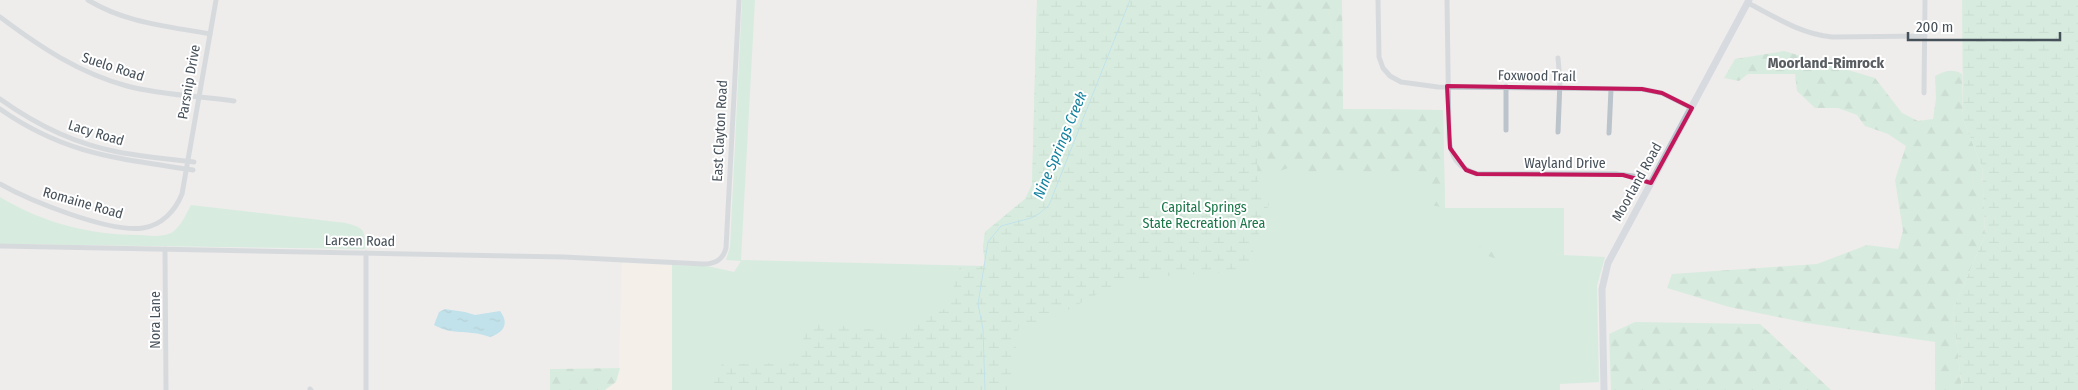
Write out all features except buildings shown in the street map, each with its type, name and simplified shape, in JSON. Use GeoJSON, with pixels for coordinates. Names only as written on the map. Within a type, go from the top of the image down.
{"type":"FeatureCollection","features":[{"type":"Feature","properties":{"kind":"street"},"geometry":{"type":"LineString","coordinates":[[88,0],[115,14],[139,21],[210,34]]}},
{"type":"Feature","properties":{"kind":"street","name":"Parsnip Drive"},"geometry":{"type":"LineString","coordinates":[[186,169],[216,0]]}},
{"type":"Feature","properties":{"kind":"street","name":"East Clayton Road"},"geometry":{"type":"LineString","coordinates":[[719,261],[726,248],[739,0]]}},
{"type":"Feature","properties":{"kind":"street","name":"Foxwood Trail"},"geometry":{"type":"LineString","coordinates":[[1378,0],[1379,57],[1383,68],[1390,76],[1401,82],[1448,86],[1642,89],[1657,92],[1692,108]]}},
{"type":"Feature","properties":{"kind":"street"},"geometry":{"type":"LineString","coordinates":[[1447,0],[1448,86]]}},
{"type":"Feature","properties":{"kind":"street"},"geometry":{"type":"LineString","coordinates":[[1924,93],[1925,0]]}},
{"type":"Feature","properties":{"kind":"street"},"geometry":{"type":"LineString","coordinates":[[1749,1],[1793,26],[1817,35],[1926,36]]}},
{"type":"Feature","properties":{"kind":"street","name":"Moorland Road"},"geometry":{"type":"LineString","coordinates":[[1604,390],[1602,289],[1612,255],[1749,1]]}},
{"type":"Feature","properties":{"kind":"street","name":"Suelo Road"},"geometry":{"type":"LineString","coordinates":[[0,17],[36,44],[86,72],[128,86],[234,101]]}},
{"type":"Feature","properties":{"kind":"street"},"geometry":{"type":"LineString","coordinates":[[1558,58],[1560,81],[1558,88],[1558,132]]}},
{"type":"Feature","properties":{"kind":"street","name":"Wayland Drive"},"geometry":{"type":"LineString","coordinates":[[1448,86],[1450,148],[1457,163],[1466,170],[1478,174],[1623,175],[1651,183]]}},
{"type":"Feature","properties":{"kind":"street"},"geometry":{"type":"LineString","coordinates":[[1506,86],[1506,130]]}},
{"type":"Feature","properties":{"kind":"street"},"geometry":{"type":"LineString","coordinates":[[1609,133],[1611,89]]}},
{"type":"Feature","properties":{"kind":"street","name":"Lacy Road"},"geometry":{"type":"LineString","coordinates":[[0,99],[39,124],[80,142],[119,153],[194,162]]}},
{"type":"Feature","properties":{"kind":"street","name":"Lacy Road"},"geometry":{"type":"LineString","coordinates":[[0,109],[38,133],[80,150],[114,158],[193,170]]}},
{"type":"Feature","properties":{"kind":"street","name":"Romaine Road"},"geometry":{"type":"LineString","coordinates":[[0,184],[33,201],[62,212],[105,223],[140,228],[158,223],[176,207],[182,194],[186,169]]}},
{"type":"Feature","properties":{"kind":"street","name":"Larsen Road"},"geometry":{"type":"LineString","coordinates":[[0,246],[564,257],[703,264],[719,261]]}},
{"type":"Feature","properties":{"kind":"street","name":"Nora Lane"},"geometry":{"type":"LineString","coordinates":[[165,249],[166,390]]}},
{"type":"Feature","properties":{"kind":"street"},"geometry":{"type":"LineString","coordinates":[[366,253],[366,390]]}},
{"type":"Feature","properties":{"kind":"highlighted area"},"geometry":{"type":"Polygon","coordinates":[[[1447,86],[1642,89],[1662,93],[1692,108],[1651,183],[1623,175],[1477,174],[1466,170],[1450,148],[1447,86]]]}},
{"type":"Feature","properties":{"kind":"shaded area"},"geometry":{"type":"Polygon","coordinates":[[[622,263],[672,265],[672,390],[550,390],[550,369],[619,368],[622,263]]]}},
{"type":"Feature","properties":{"kind":"green space","name":"Capital Springs State Recreation Area"},"geometry":{"type":"Polygon","coordinates":[[[742,0],[755,0],[741,260],[983,266],[985,262],[983,248],[985,232],[1025,199],[1032,185],[1037,0],[1342,0],[1343,109],[1443,110],[1445,208],[1564,208],[1564,255],[1605,257],[1597,286],[1599,382],[1560,384],[1560,390],[672,390],[672,265],[707,266],[734,272],[741,261],[726,260],[730,247],[742,0]]]}},
{"type":"Feature","properties":{"kind":"green space"},"geometry":{"type":"Polygon","coordinates":[[[1037,0],[1265,0],[1258,109],[1257,178],[1269,204],[1248,267],[1242,272],[1177,275],[1120,282],[1053,318],[1019,326],[1009,390],[709,390],[709,383],[722,364],[794,363],[808,326],[817,323],[903,333],[915,321],[947,308],[960,266],[983,266],[985,262],[983,248],[985,232],[1025,199],[1032,185],[1037,0]]]}},
{"type":"Feature","properties":{"kind":"green space"},"geometry":{"type":"Polygon","coordinates":[[[1265,0],[1342,0],[1343,109],[1443,110],[1445,208],[1431,205],[1418,177],[1383,172],[1363,176],[1357,173],[1338,170],[1312,176],[1294,166],[1257,179],[1258,109],[1265,0]]]}},
{"type":"Feature","properties":{"kind":"green space"},"geometry":{"type":"Polygon","coordinates":[[[1962,0],[2078,0],[2078,390],[1962,390],[1953,310],[1985,235],[1982,167],[1963,119],[1962,0]]]}},
{"type":"Feature","properties":{"kind":"green space"},"geometry":{"type":"Polygon","coordinates":[[[1784,51],[1875,78],[1902,113],[1918,121],[1933,119],[1936,98],[1935,76],[1949,71],[1962,74],[1963,119],[1982,167],[1985,235],[1953,310],[1962,390],[1935,390],[1935,342],[1807,323],[1729,307],[1667,288],[1672,274],[1817,264],[1867,245],[1898,249],[1903,231],[1895,180],[1906,146],[1888,134],[1865,126],[1857,115],[1838,108],[1815,108],[1797,91],[1795,74],[1748,74],[1739,81],[1724,78],[1735,59],[1784,51]]]}},
{"type":"Feature","properties":{"kind":"green space"},"geometry":{"type":"Polygon","coordinates":[[[0,197],[33,214],[67,226],[103,233],[156,236],[171,233],[180,224],[191,205],[346,223],[363,231],[365,249],[0,244],[0,197]]]}},
{"type":"Feature","properties":{"kind":"green space"},"geometry":{"type":"Polygon","coordinates":[[[1491,244],[1508,251],[1512,257],[1492,258],[1476,247],[1491,244]]]}},
{"type":"Feature","properties":{"kind":"green space"},"geometry":{"type":"Polygon","coordinates":[[[1635,322],[1760,324],[1831,390],[1611,390],[1609,334],[1635,322]]]}},
{"type":"Feature","properties":{"kind":"green space"},"geometry":{"type":"Polygon","coordinates":[[[620,368],[616,382],[605,390],[550,390],[550,369],[620,368]]]}},
{"type":"Feature","properties":{"kind":"water"},"geometry":{"type":"Polygon","coordinates":[[[445,309],[475,315],[500,311],[505,324],[502,330],[490,337],[475,333],[455,332],[434,325],[439,312],[445,309]]]}},
{"type":"Feature","properties":{"kind":"waterway","name":"Nine Springs Creek"},"geometry":{"type":"LineString","coordinates":[[985,390],[983,329],[978,304],[988,242],[1001,226],[1031,218],[1049,205],[1130,0]]}},
{"type":"Feature","properties":{"kind":"district","name":"Moorland-Rimrock"},"geometry":{"type":"Point","coordinates":[1826,63]}}]}
